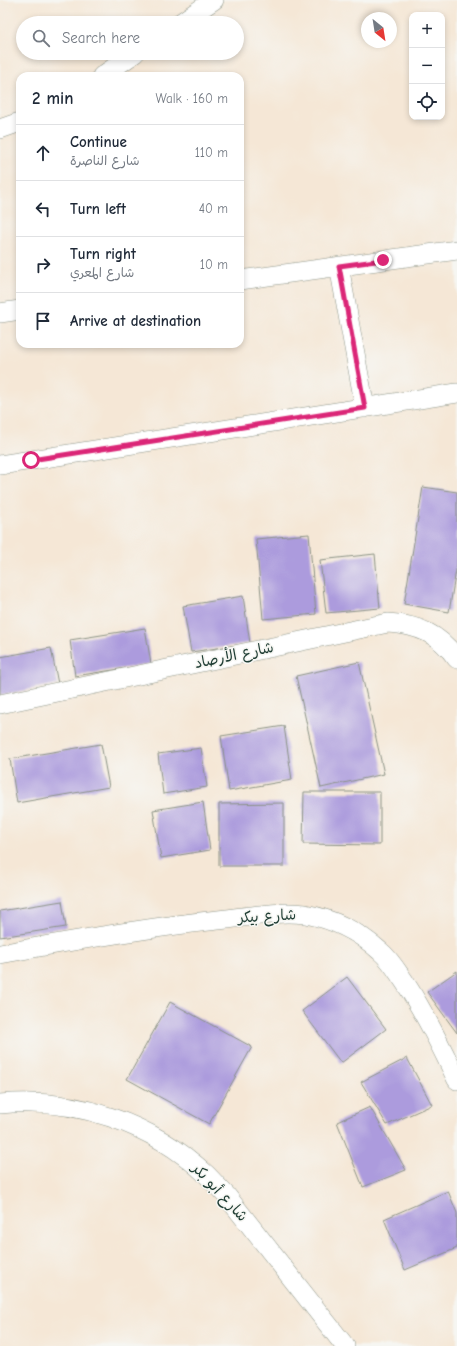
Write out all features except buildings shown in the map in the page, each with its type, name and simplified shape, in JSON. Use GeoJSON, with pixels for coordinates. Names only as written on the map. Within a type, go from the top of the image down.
{"type":"FeatureCollection","features":[{"type":"Feature","properties":{"kind":"street"},"geometry":{"type":"LineString","coordinates":[[190,16],[214,0]]}},
{"type":"Feature","properties":{"kind":"street"},"geometry":{"type":"LineString","coordinates":[[108,72],[126,60]]}},
{"type":"Feature","properties":{"kind":"street"},"geometry":{"type":"LineString","coordinates":[[244,279],[457,250]]}},
{"type":"Feature","properties":{"kind":"street"},"geometry":{"type":"LineString","coordinates":[[339,266],[365,408]]}},
{"type":"Feature","properties":{"kind":"street"},"geometry":{"type":"LineString","coordinates":[[0,313],[16,311]]}},
{"type":"Feature","properties":{"kind":"street"},"geometry":{"type":"LineString","coordinates":[[0,465],[457,393]]}},
{"type":"Feature","properties":{"kind":"street","name":"شارع الأرصاد"},"geometry":{"type":"LineString","coordinates":[[0,704],[388,623],[416,627],[429,632],[440,640],[457,659]]}},
{"type":"Feature","properties":{"kind":"street","name":"شارع بيكر"},"geometry":{"type":"LineString","coordinates":[[0,954],[91,937],[182,924],[286,913],[305,914],[333,921],[358,934],[381,951],[393,965],[418,1001],[434,1030],[457,1080]]}},
{"type":"Feature","properties":{"kind":"street","name":"شارع أبو بكر"},"geometry":{"type":"LineString","coordinates":[[0,1104],[14,1102],[41,1103],[92,1111],[142,1130],[187,1158],[207,1175],[226,1195],[345,1346]]}},
{"type":"Feature","properties":{"kind":"route"},"geometry":{"type":"LineString","coordinates":[[31,460],[365,408],[339,266],[383,260]]}}]}
